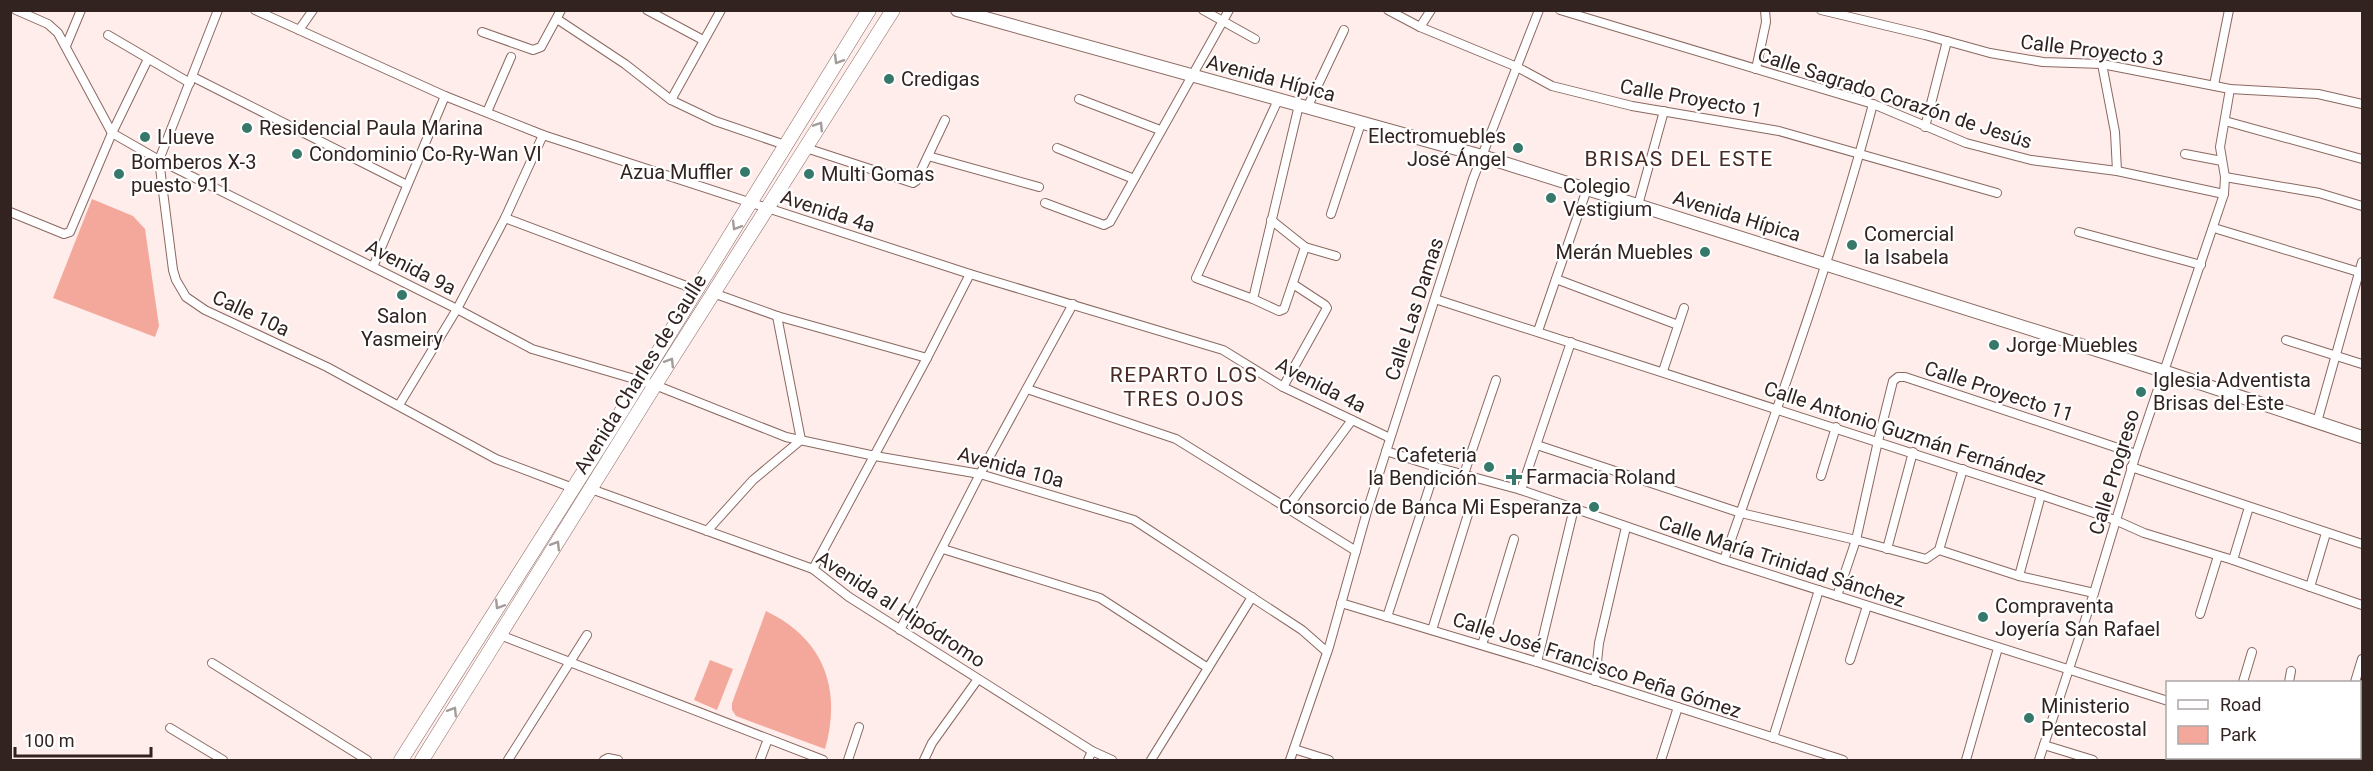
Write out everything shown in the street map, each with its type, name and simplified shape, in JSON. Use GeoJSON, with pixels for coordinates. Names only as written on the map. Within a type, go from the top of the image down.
{"type":"FeatureCollection","features":[{"type":"Feature","properties":{"kind":"main road","name":"Avenida Charles de Gaulle"},"geometry":{"type":"LineString","coordinates":[[400,760],[697,290],[867,11]]}},
{"type":"Feature","properties":{"kind":"main road","name":"Avenida Charles de Gaulle"},"geometry":{"type":"LineString","coordinates":[[422,760],[655,385],[889,16]]}},
{"type":"Feature","properties":{"kind":"street"},"geometry":{"type":"LineString","coordinates":[[15,10],[48,24],[58,33],[112,133]]}},
{"type":"Feature","properties":{"kind":"street"},"geometry":{"type":"LineString","coordinates":[[66,46],[81,10]]}},
{"type":"Feature","properties":{"kind":"street","name":"Calle 10a"},"geometry":{"type":"LineString","coordinates":[[218,10],[159,160],[173,270],[186,297],[205,310],[327,367],[506,464],[573,488]]}},
{"type":"Feature","properties":{"kind":"street","name":"Avenida 4a"},"geometry":{"type":"LineString","coordinates":[[255,10],[445,96],[543,135],[970,274],[1223,350],[1283,387],[1390,438]]}},
{"type":"Feature","properties":{"kind":"street"},"geometry":{"type":"LineString","coordinates":[[299,30],[313,10]]}},
{"type":"Feature","properties":{"kind":"street"},"geometry":{"type":"LineString","coordinates":[[482,32],[533,50],[537,49],[541,47],[561,10]]}},
{"type":"Feature","properties":{"kind":"street"},"geometry":{"type":"LineString","coordinates":[[647,10],[703,40]]}},
{"type":"Feature","properties":{"kind":"street"},"geometry":{"type":"LineString","coordinates":[[671,100],[721,10]]}},
{"type":"Feature","properties":{"kind":"street","name":"Avenida Hípica"},"geometry":{"type":"LineString","coordinates":[[957,10],[1482,156],[1825,263],[2362,437]]}},
{"type":"Feature","properties":{"kind":"street"},"geometry":{"type":"LineString","coordinates":[[1203,10],[1255,39]]}},
{"type":"Feature","properties":{"kind":"street"},"geometry":{"type":"LineString","coordinates":[[1045,203],[1104,225],[1110,222],[1229,10]]}},
{"type":"Feature","properties":{"kind":"street","name":"Calle Proyecto 1"},"geometry":{"type":"LineString","coordinates":[[1388,10],[1420,27],[1517,67],[1552,86],[1632,106],[1779,131],[1997,193]]}},
{"type":"Feature","properties":{"kind":"street"},"geometry":{"type":"LineString","coordinates":[[1420,27],[1431,10]]}},
{"type":"Feature","properties":{"kind":"street","name":"Calle Las Damas"},"geometry":{"type":"LineString","coordinates":[[1290,760],[1327,652],[1390,438],[1473,179],[1539,10]]}},
{"type":"Feature","properties":{"kind":"street","name":"Calle Sagrado Corazón de Jesús"},"geometry":{"type":"LineString","coordinates":[[1560,10],[1873,104],[1966,143],[2031,160],[2117,171],[2224,194]]}},
{"type":"Feature","properties":{"kind":"street"},"geometry":{"type":"LineString","coordinates":[[1756,69],[1766,22],[1765,10]]}},
{"type":"Feature","properties":{"kind":"street","name":"Calle Proyecto 3"},"geometry":{"type":"LineString","coordinates":[[1821,10],[1990,53],[2043,62],[2102,64],[2230,89],[2318,94],[2362,104]]}},
{"type":"Feature","properties":{"kind":"street"},"geometry":{"type":"LineString","coordinates":[[2214,85],[2229,10]]}},
{"type":"Feature","properties":{"kind":"street"},"geometry":{"type":"LineString","coordinates":[[867,11],[889,16]]}},
{"type":"Feature","properties":{"kind":"street"},"geometry":{"type":"LineString","coordinates":[[556,19],[625,64],[671,100],[715,121],[785,145]]}},
{"type":"Feature","properties":{"kind":"street"},"geometry":{"type":"LineString","coordinates":[[1253,298],[1303,107],[1344,30]]}},
{"type":"Feature","properties":{"kind":"street"},"geometry":{"type":"LineString","coordinates":[[108,35],[191,80],[408,185]]}},
{"type":"Feature","properties":{"kind":"street"},"geometry":{"type":"LineString","coordinates":[[1926,127],[1947,41]]}},
{"type":"Feature","properties":{"kind":"street"},"geometry":{"type":"LineString","coordinates":[[487,112],[511,57]]}},
{"type":"Feature","properties":{"kind":"street"},"geometry":{"type":"LineString","coordinates":[[10,212],[67,235],[148,58]]}},
{"type":"Feature","properties":{"kind":"street"},"geometry":{"type":"LineString","coordinates":[[2102,64],[2115,132],[2117,171]]}},
{"type":"Feature","properties":{"kind":"street","name":"Calle Progreso"},"geometry":{"type":"LineString","coordinates":[[2039,760],[2163,371],[2224,194],[2225,177],[2220,147],[2230,89]]}},
{"type":"Feature","properties":{"kind":"street"},"geometry":{"type":"LineString","coordinates":[[373,267],[445,96]]}},
{"type":"Feature","properties":{"kind":"street"},"geometry":{"type":"LineString","coordinates":[[1079,99],[1160,130]]}},
{"type":"Feature","properties":{"kind":"street"},"geometry":{"type":"LineString","coordinates":[[1278,100],[1196,278],[1282,311],[1305,247]]}},
{"type":"Feature","properties":{"kind":"street"},"geometry":{"type":"LineString","coordinates":[[1724,560],[1825,263],[1873,104]]}},
{"type":"Feature","properties":{"kind":"street"},"geometry":{"type":"LineString","coordinates":[[1638,205],[1664,111]]}},
{"type":"Feature","properties":{"kind":"street"},"geometry":{"type":"LineString","coordinates":[[806,148],[913,183],[945,120]]}},
{"type":"Feature","properties":{"kind":"street"},"geometry":{"type":"LineString","coordinates":[[2225,121],[2362,159]]}},
{"type":"Feature","properties":{"kind":"street"},"geometry":{"type":"LineString","coordinates":[[1331,214],[1361,123]]}},
{"type":"Feature","properties":{"kind":"street","name":"Avenida 9a"},"geometry":{"type":"LineString","coordinates":[[112,133],[159,160],[532,349],[655,385]]}},
{"type":"Feature","properties":{"kind":"street"},"geometry":{"type":"LineString","coordinates":[[399,405],[457,309],[505,218],[543,135]]}},
{"type":"Feature","properties":{"kind":"street"},"geometry":{"type":"LineString","coordinates":[[1057,148],[1134,179]]}},
{"type":"Feature","properties":{"kind":"street"},"geometry":{"type":"LineString","coordinates":[[2185,154],[2222,161]]}},
{"type":"Feature","properties":{"kind":"street"},"geometry":{"type":"LineString","coordinates":[[928,156],[1039,187]]}},
{"type":"Feature","properties":{"kind":"street"},"geometry":{"type":"LineString","coordinates":[[2225,177],[2319,193],[2362,206]]}},
{"type":"Feature","properties":{"kind":"street"},"geometry":{"type":"LineString","coordinates":[[1538,331],[1587,189]]}},
{"type":"Feature","properties":{"kind":"street"},"geometry":{"type":"LineString","coordinates":[[505,218],[697,290]]}},
{"type":"Feature","properties":{"kind":"street"},"geometry":{"type":"LineString","coordinates":[[1272,220],[1305,247],[1336,256]]}},
{"type":"Feature","properties":{"kind":"street"},"geometry":{"type":"LineString","coordinates":[[2214,228],[2361,272]]}},
{"type":"Feature","properties":{"kind":"street"},"geometry":{"type":"LineString","coordinates":[[2079,232],[2201,265]]}},
{"type":"Feature","properties":{"kind":"street"},"geometry":{"type":"LineString","coordinates":[[2317,422],[2362,262]]}},
{"type":"Feature","properties":{"kind":"street"},"geometry":{"type":"LineString","coordinates":[[813,568],[875,456],[970,274]]}},
{"type":"Feature","properties":{"kind":"street"},"geometry":{"type":"LineString","coordinates":[[1556,279],[1678,325]]}},
{"type":"Feature","properties":{"kind":"street"},"geometry":{"type":"LineString","coordinates":[[1283,387],[1327,308],[1293,284]]}},
{"type":"Feature","properties":{"kind":"street"},"geometry":{"type":"LineString","coordinates":[[714,293],[777,316],[927,358]]}},
{"type":"Feature","properties":{"kind":"street","name":"Calle Antonio Guzmán Fernández"},"geometry":{"type":"LineString","coordinates":[[1435,298],[1913,452],[2115,520],[2144,533],[2233,560],[2362,605]]}},
{"type":"Feature","properties":{"kind":"street"},"geometry":{"type":"LineString","coordinates":[[900,630],[980,474],[1073,304]]}},
{"type":"Feature","properties":{"kind":"street"},"geometry":{"type":"LineString","coordinates":[[1663,371],[1684,308]]}},
{"type":"Feature","properties":{"kind":"street"},"geometry":{"type":"LineString","coordinates":[[707,531],[753,480],[801,440],[777,316]]}},
{"type":"Feature","properties":{"kind":"street"},"geometry":{"type":"LineString","coordinates":[[2286,340],[2362,364]]}},
{"type":"Feature","properties":{"kind":"street"},"geometry":{"type":"LineString","coordinates":[[1521,490],[1571,342]]}},
{"type":"Feature","properties":{"kind":"street","name":"Calle Proyecto 11"},"geometry":{"type":"LineString","coordinates":[[1837,596],[1856,540],[1893,381],[1898,377],[1905,377],[2136,454]]}},
{"type":"Feature","properties":{"kind":"street"},"geometry":{"type":"LineString","coordinates":[[1464,474],[1497,380]]}},
{"type":"Feature","properties":{"kind":"street","name":"Avenida 10a"},"geometry":{"type":"LineString","coordinates":[[655,385],[786,437],[875,456],[980,474],[1134,520],[1302,630],[1327,652]]}},
{"type":"Feature","properties":{"kind":"street"},"geometry":{"type":"LineString","coordinates":[[1028,389],[1176,439],[1356,551]]}},
{"type":"Feature","properties":{"kind":"street"},"geometry":{"type":"LineString","coordinates":[[1287,508],[1352,420]]}},
{"type":"Feature","properties":{"kind":"street"},"geometry":{"type":"LineString","coordinates":[[1821,476],[1836,427]]}},
{"type":"Feature","properties":{"kind":"street"},"geometry":{"type":"LineString","coordinates":[[1537,445],[1741,513],[1926,559],[1939,550],[1963,469]]}},
{"type":"Feature","properties":{"kind":"street","name":"Calle María Trinidad Sánchez"},"geometry":{"type":"LineString","coordinates":[[1386,451],[1521,490],[1724,560],[2166,700]]}},
{"type":"Feature","properties":{"kind":"street"},"geometry":{"type":"LineString","coordinates":[[1887,549],[1913,452]]}},
{"type":"Feature","properties":{"kind":"street"},"geometry":{"type":"LineString","coordinates":[[1387,617],[1436,467]]}},
{"type":"Feature","properties":{"kind":"street"},"geometry":{"type":"LineString","coordinates":[[2132,467],[2362,544]]}},
{"type":"Feature","properties":{"kind":"street","name":"Avenida al Hipódromo"},"geometry":{"type":"LineString","coordinates":[[591,489],[813,568],[849,597],[900,630],[1092,751],[1112,760]]}},
{"type":"Feature","properties":{"kind":"street"},"geometry":{"type":"LineString","coordinates":[[2019,576],[2041,495]]}},
{"type":"Feature","properties":{"kind":"street"},"geometry":{"type":"LineString","coordinates":[[2233,560],[2249,507]]}},
{"type":"Feature","properties":{"kind":"street"},"geometry":{"type":"LineString","coordinates":[[1537,662],[1574,508]]}},
{"type":"Feature","properties":{"kind":"street"},"geometry":{"type":"LineString","coordinates":[[1432,630],[1469,511]]}},
{"type":"Feature","properties":{"kind":"street"},"geometry":{"type":"LineString","coordinates":[[1595,681],[1599,643],[1626,527]]}},
{"type":"Feature","properties":{"kind":"street"},"geometry":{"type":"LineString","coordinates":[[2310,587],[2326,533]]}},
{"type":"Feature","properties":{"kind":"street"},"geometry":{"type":"LineString","coordinates":[[1482,645],[1514,539]]}},
{"type":"Feature","properties":{"kind":"street"},"geometry":{"type":"LineString","coordinates":[[943,549],[1100,598],[1208,668]]}},
{"type":"Feature","properties":{"kind":"street"},"geometry":{"type":"LineString","coordinates":[[1939,550],[2019,576],[2094,593]]}},
{"type":"Feature","properties":{"kind":"street"},"geometry":{"type":"LineString","coordinates":[[2200,614],[2218,556]]}},
{"type":"Feature","properties":{"kind":"street"},"geometry":{"type":"LineString","coordinates":[[1773,738],[1819,590]]}},
{"type":"Feature","properties":{"kind":"street"},"geometry":{"type":"LineString","coordinates":[[1151,760],[1252,597]]}},
{"type":"Feature","properties":{"kind":"street","name":"Calle José Francisco Peña Gómez"},"geometry":{"type":"LineString","coordinates":[[1341,603],[1537,662],[1843,760]]}},
{"type":"Feature","properties":{"kind":"street"},"geometry":{"type":"LineString","coordinates":[[1850,660],[1867,606]]}},
{"type":"Feature","properties":{"kind":"street"},"geometry":{"type":"LineString","coordinates":[[500,635],[823,760]]}},
{"type":"Feature","properties":{"kind":"street"},"geometry":{"type":"LineString","coordinates":[[508,760],[587,635]]}},
{"type":"Feature","properties":{"kind":"street"},"geometry":{"type":"LineString","coordinates":[[1966,760],[1998,648]]}},
{"type":"Feature","properties":{"kind":"street"},"geometry":{"type":"LineString","coordinates":[[2244,681],[2252,652]]}},
{"type":"Feature","properties":{"kind":"street"},"geometry":{"type":"LineString","coordinates":[[2355,681],[2362,659]]}},
{"type":"Feature","properties":{"kind":"street"},"geometry":{"type":"LineString","coordinates":[[212,663],[367,760]]}},
{"type":"Feature","properties":{"kind":"street"},"geometry":{"type":"LineString","coordinates":[[2289,681],[2292,671]]}},
{"type":"Feature","properties":{"kind":"street"},"geometry":{"type":"LineString","coordinates":[[924,760],[932,743],[978,679]]}},
{"type":"Feature","properties":{"kind":"street"},"geometry":{"type":"LineString","coordinates":[[1661,760],[1678,707]]}},
{"type":"Feature","properties":{"kind":"street"},"geometry":{"type":"LineString","coordinates":[[848,760],[859,727]]}},
{"type":"Feature","properties":{"kind":"street"},"geometry":{"type":"LineString","coordinates":[[170,728],[223,760]]}},
{"type":"Feature","properties":{"kind":"street"},"geometry":{"type":"LineString","coordinates":[[760,760],[768,739]]}},
{"type":"Feature","properties":{"kind":"street"},"geometry":{"type":"LineString","coordinates":[[2044,745],[2093,760]]}},
{"type":"Feature","properties":{"kind":"street"},"geometry":{"type":"LineString","coordinates":[[1294,749],[1329,760]]}},
{"type":"Feature","properties":{"kind":"street"},"geometry":{"type":"LineString","coordinates":[[1088,760],[1092,751]]}},
{"type":"Feature","properties":{"kind":"street"},"geometry":{"type":"LineString","coordinates":[[604,760],[608,758],[618,760]]}},
{"type":"Feature","properties":{"kind":"green space"},"geometry":{"type":"Polygon","coordinates":[[[92,199],[133,216],[145,229],[159,326],[155,337],[53,298],[92,199]]]}},
{"type":"Feature","properties":{"kind":"green space"},"geometry":{"type":"Polygon","coordinates":[[[766,611],[802,636],[815,651],[824,668],[831,706],[830,727],[825,749],[736,716],[732,710],[732,703],[766,611]]]}},
{"type":"Feature","properties":{"kind":"green space"},"geometry":{"type":"Polygon","coordinates":[[[710,660],[733,669],[717,710],[694,700],[710,660]]]}},
{"type":"Feature","properties":{"kind":"place","name":"Credigas"},"geometry":{"type":"Point","coordinates":[889,79]}},
{"type":"Feature","properties":{"kind":"place","name":"Residencial Paula Marina"},"geometry":{"type":"Point","coordinates":[247,128]}},
{"type":"Feature","properties":{"kind":"place","name":"Llueve"},"geometry":{"type":"Point","coordinates":[145,137]}},
{"type":"Feature","properties":{"kind":"place","name":"Electromuebles José Ángel"},"geometry":{"type":"Point","coordinates":[1518,148]}},
{"type":"Feature","properties":{"kind":"place","name":"Condominio Co-Ry-Wan VI"},"geometry":{"type":"Point","coordinates":[297,154]}},
{"type":"Feature","properties":{"kind":"place","name":"Azua Muffler"},"geometry":{"type":"Point","coordinates":[745,172]}},
{"type":"Feature","properties":{"kind":"place","name":"Bomberos X-3 puesto 911"},"geometry":{"type":"Point","coordinates":[119,174]}},
{"type":"Feature","properties":{"kind":"place","name":"Multi Gomas"},"geometry":{"type":"Point","coordinates":[809,174]}},
{"type":"Feature","properties":{"kind":"place","name":"Colegio Vestigium"},"geometry":{"type":"Point","coordinates":[1551,198]}},
{"type":"Feature","properties":{"kind":"place","name":"Comercial la Isabela"},"geometry":{"type":"Point","coordinates":[1852,245]}},
{"type":"Feature","properties":{"kind":"place","name":"Merán Muebles"},"geometry":{"type":"Point","coordinates":[1705,252]}},
{"type":"Feature","properties":{"kind":"place","name":"Salon Yasmeiry"},"geometry":{"type":"Point","coordinates":[402,295]}},
{"type":"Feature","properties":{"kind":"place","name":"Jorge Muebles"},"geometry":{"type":"Point","coordinates":[1994,345]}},
{"type":"Feature","properties":{"kind":"place","name":"Iglesia Adventista Brisas del Este"},"geometry":{"type":"Point","coordinates":[2141,392]}},
{"type":"Feature","properties":{"kind":"place","name":"Cafeteria la Bendición"},"geometry":{"type":"Point","coordinates":[1489,467]}},
{"type":"Feature","properties":{"kind":"place","name":"Farmacia Roland"},"geometry":{"type":"Point","coordinates":[1514,477]}},
{"type":"Feature","properties":{"kind":"place","name":"Consorcio de Banca Mi Esperanza"},"geometry":{"type":"Point","coordinates":[1594,507]}},
{"type":"Feature","properties":{"kind":"place","name":"Compraventa Joyería San Rafael"},"geometry":{"type":"Point","coordinates":[1983,617]}},
{"type":"Feature","properties":{"kind":"place","name":"Ministerio Pentecostal"},"geometry":{"type":"Point","coordinates":[2029,718]}},
{"type":"Feature","properties":{"kind":"district","name":"BRISAS DEL ESTE"},"geometry":{"type":"Point","coordinates":[1679,159]}},
{"type":"Feature","properties":{"kind":"district","name":"REPARTO LOS TRES OJOS"},"geometry":{"type":"Point","coordinates":[1184,387]}}]}
